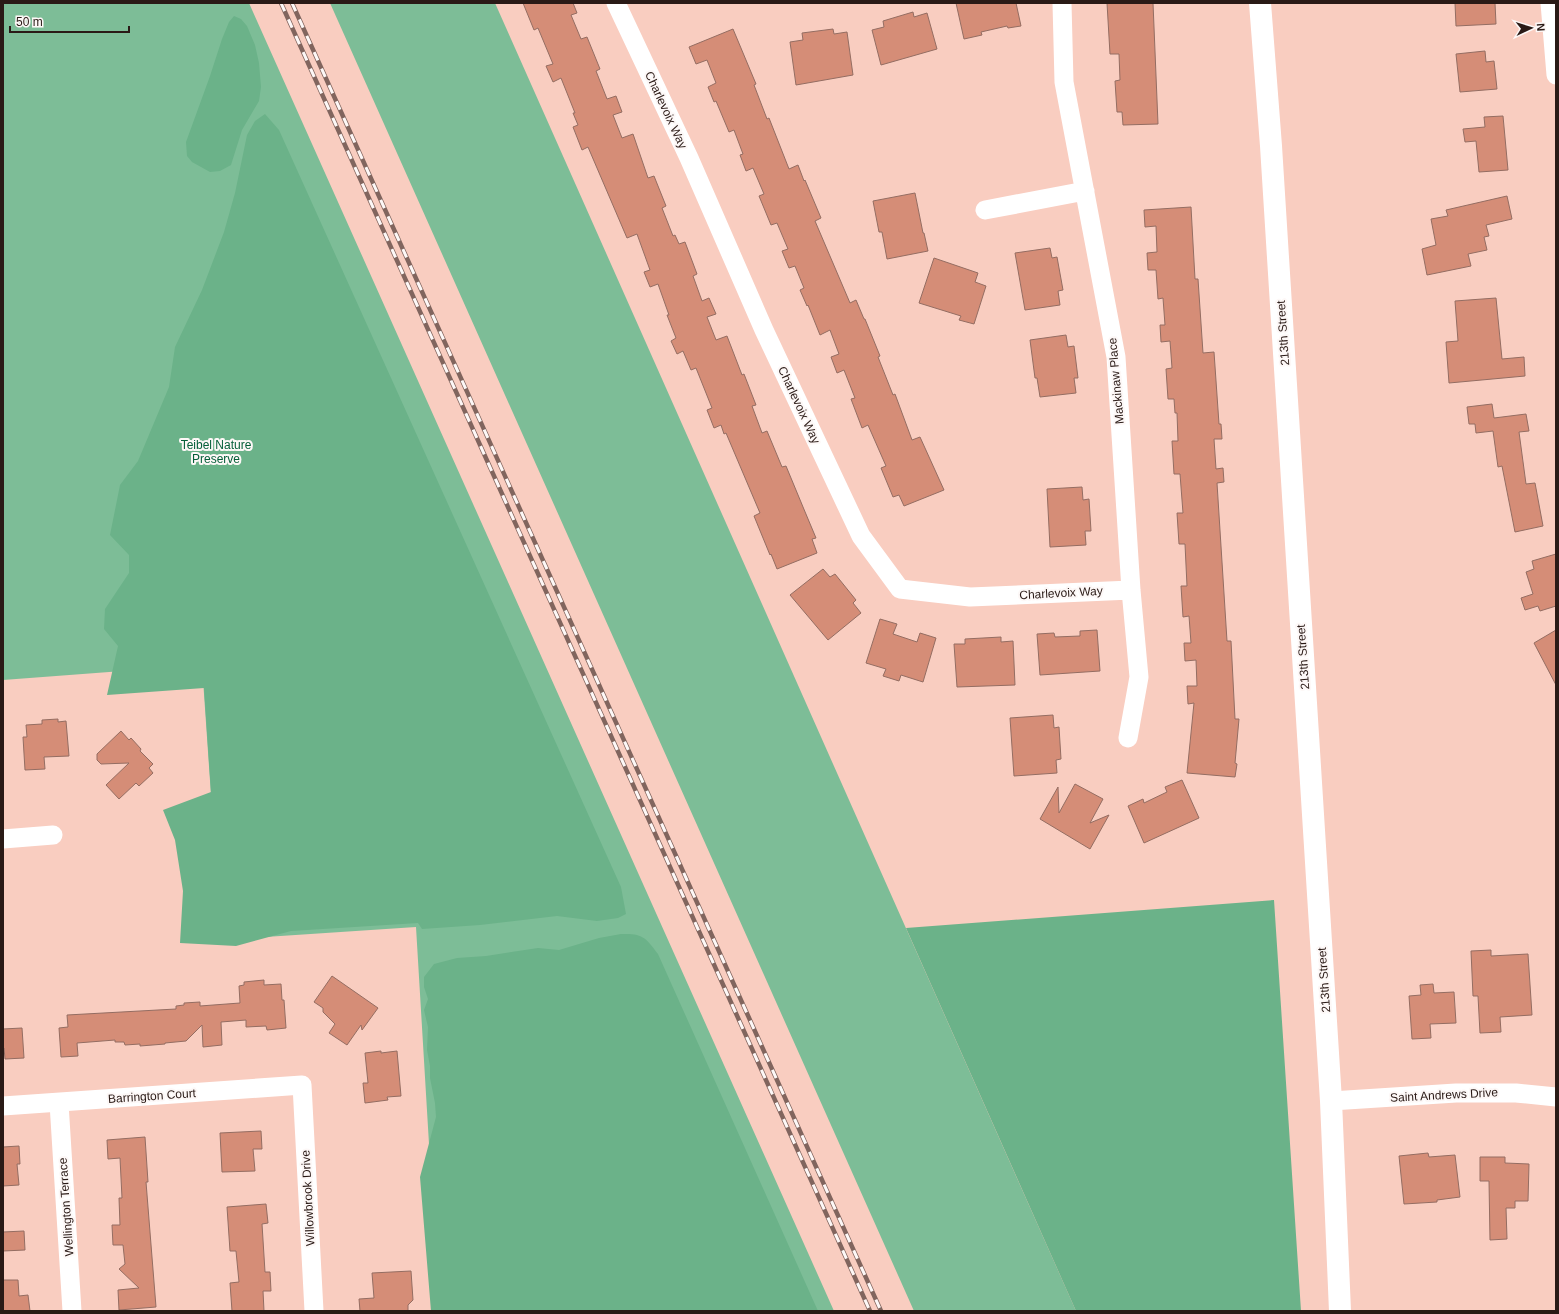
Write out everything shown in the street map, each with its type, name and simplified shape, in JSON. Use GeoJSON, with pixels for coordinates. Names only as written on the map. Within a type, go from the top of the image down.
{"type":"FeatureCollection","features":[{"type":"Feature","properties":{"kind":"street","name":"Mackinaw Place"},"geometry":{"type":"LineString","coordinates":[[1062,3],[1064,82],[1116,357],[1131,590],[1139,677],[1128,738]]}},
{"type":"Feature","properties":{"kind":"street","name":"213th Street"},"geometry":{"type":"LineString","coordinates":[[1260,3],[1271,146],[1331,1101],[1340,1311]]}},
{"type":"Feature","properties":{"kind":"street"},"geometry":{"type":"LineString","coordinates":[[1550,3],[1556,75]]}},
{"type":"Feature","properties":{"kind":"street","name":"Charlevoix Way"},"geometry":{"type":"LineString","coordinates":[[621,4],[764,330],[861,536],[900,589],[970,597],[1131,590]]}},
{"type":"Feature","properties":{"kind":"street"},"geometry":{"type":"LineString","coordinates":[[985,210],[1085,191]]}},
{"type":"Feature","properties":{"kind":"street"},"geometry":{"type":"LineString","coordinates":[[3,839],[53,835]]}},
{"type":"Feature","properties":{"kind":"street","name":"Barrington Court"},"geometry":{"type":"LineString","coordinates":[[3,1106],[302,1085]]}},
{"type":"Feature","properties":{"kind":"street","name":"Willowbrook Drive"},"geometry":{"type":"LineString","coordinates":[[302,1085],[314,1311]]}},
{"type":"Feature","properties":{"kind":"street","name":"Saint Andrews Drive"},"geometry":{"type":"LineString","coordinates":[[1331,1101],[1456,1093],[1516,1093],[1556,1097]]}},
{"type":"Feature","properties":{"kind":"street","name":"Wellington Terrace"},"geometry":{"type":"LineString","coordinates":[[60,1103],[72,1311]]}},
{"type":"Feature","properties":{"kind":"green space","name":"Teibel Nature Preserve"},"geometry":{"type":"Polygon","coordinates":[[[3,3],[249,3],[834,1311],[439,1311],[416,927],[221,940],[202,665],[3,680],[3,3]]]}},
{"type":"Feature","properties":{"kind":"green space"},"geometry":{"type":"Polygon","coordinates":[[[330,3],[495,3],[1076,1311],[914,1311],[330,3]]]}},
{"type":"Feature","properties":{"kind":"green space"},"geometry":{"type":"Polygon","coordinates":[[[234,16],[241,19],[247,26],[255,45],[259,63],[261,87],[259,101],[242,130],[231,165],[220,171],[210,172],[192,162],[187,156],[186,142],[222,39],[229,22],[234,16]]]}},
{"type":"Feature","properties":{"kind":"green space"},"geometry":{"type":"Polygon","coordinates":[[[265,114],[279,130],[621,887],[626,914],[618,918],[597,921],[557,916],[480,925],[422,929],[418,923],[291,931],[236,946],[180,943],[183,891],[175,840],[163,810],[211,792],[204,688],[107,695],[118,646],[104,629],[105,609],[129,573],[129,555],[110,535],[120,485],[138,461],[169,387],[175,347],[202,290],[224,232],[235,193],[247,135],[255,121],[265,114]]]}},
{"type":"Feature","properties":{"kind":"green space"},"geometry":{"type":"Polygon","coordinates":[[[1274,900],[1301,1311],[1076,1311],[906,928],[1274,900]]]}},
{"type":"Feature","properties":{"kind":"green space"},"geometry":{"type":"Polygon","coordinates":[[[621,934],[634,934],[647,940],[658,954],[818,1311],[431,1311],[420,1177],[436,1117],[427,1050],[428,1027],[424,1010],[428,999],[424,987],[424,977],[434,964],[457,958],[486,956],[538,948],[559,950],[599,938],[621,934]]]}},
{"type":"Feature","properties":{"kind":"building"},"geometry":{"type":"Polygon","coordinates":[[[523,3],[573,3],[577,13],[571,15],[581,39],[587,37],[600,69],[596,71],[607,99],[616,96],[622,112],[613,115],[622,138],[633,134],[648,178],[654,176],[666,206],[662,208],[673,236],[675,235],[679,244],[685,242],[697,274],[693,276],[702,301],[709,298],[716,314],[707,317],[716,340],[727,336],[742,375],[744,374],[756,405],[752,406],[762,433],[767,431],[782,467],[786,466],[816,538],[812,539],[817,553],[777,569],[754,516],[760,513],[726,433],[724,434],[721,425],[714,428],[707,410],[712,408],[696,368],[691,370],[683,351],[677,354],[671,341],[676,338],[667,315],[669,315],[658,284],[650,287],[644,272],[650,270],[637,234],[627,238],[588,147],[582,150],[573,127],[578,125],[573,113],[575,113],[561,78],[553,82],[546,66],[553,64],[538,28],[534,30],[523,3]]]}},
{"type":"Feature","properties":{"kind":"building"},"geometry":{"type":"Polygon","coordinates":[[[956,3],[1016,3],[1021,26],[1008,28],[1007,26],[981,32],[982,35],[964,39],[956,3]]]}},
{"type":"Feature","properties":{"kind":"building"},"geometry":{"type":"Polygon","coordinates":[[[1107,3],[1153,3],[1158,124],[1123,125],[1122,112],[1117,112],[1115,81],[1120,80],[1119,54],[1110,54],[1107,3]]]}},
{"type":"Feature","properties":{"kind":"building"},"geometry":{"type":"Polygon","coordinates":[[[1455,3],[1495,3],[1496,24],[1456,26],[1455,3]]]}},
{"type":"Feature","properties":{"kind":"building"},"geometry":{"type":"Polygon","coordinates":[[[913,12],[914,17],[927,13],[937,49],[881,65],[872,30],[884,27],[883,21],[913,12]]]}},
{"type":"Feature","properties":{"kind":"building"},"geometry":{"type":"Polygon","coordinates":[[[733,29],[756,84],[754,85],[767,119],[769,118],[789,169],[798,165],[804,181],[805,180],[821,218],[815,221],[850,303],[856,300],[865,319],[880,356],[878,357],[893,395],[895,394],[912,440],[920,437],[944,490],[904,506],[899,495],[893,497],[881,468],[886,466],[868,425],[862,428],[851,399],[855,398],[844,370],[837,373],[831,357],[839,354],[830,330],[820,335],[808,305],[807,306],[800,290],[804,288],[795,266],[789,268],[782,251],[788,249],[777,223],[771,225],[759,196],[764,194],[753,168],[746,171],[740,155],[743,154],[734,130],[729,132],[716,101],[714,102],[708,87],[716,83],[707,60],[696,64],[689,47],[733,29]]]}},
{"type":"Feature","properties":{"kind":"building"},"geometry":{"type":"Polygon","coordinates":[[[833,29],[834,34],[847,32],[853,75],[796,85],[790,42],[803,40],[802,33],[833,29]]]}},
{"type":"Feature","properties":{"kind":"building"},"geometry":{"type":"Polygon","coordinates":[[[1485,51],[1486,62],[1494,61],[1497,89],[1460,92],[1456,54],[1485,51]]]}},
{"type":"Feature","properties":{"kind":"building"},"geometry":{"type":"Polygon","coordinates":[[[1503,116],[1508,170],[1479,172],[1476,141],[1465,142],[1463,129],[1485,127],[1484,117],[1503,116]]]}},
{"type":"Feature","properties":{"kind":"building"},"geometry":{"type":"Polygon","coordinates":[[[915,193],[928,251],[887,259],[882,232],[879,232],[873,201],[915,193]]]}},
{"type":"Feature","properties":{"kind":"building"},"geometry":{"type":"Polygon","coordinates":[[[1507,196],[1512,219],[1486,225],[1489,236],[1484,237],[1487,250],[1468,254],[1471,266],[1427,275],[1422,249],[1436,245],[1431,219],[1448,216],[1446,210],[1507,196]]]}},
{"type":"Feature","properties":{"kind":"building"},"geometry":{"type":"Polygon","coordinates":[[[1191,207],[1195,279],[1198,279],[1203,353],[1214,352],[1219,424],[1221,424],[1222,439],[1214,439],[1216,469],[1223,468],[1224,482],[1217,483],[1227,641],[1231,641],[1235,719],[1239,719],[1235,777],[1187,773],[1194,703],[1188,704],[1187,686],[1197,686],[1196,660],[1185,661],[1184,643],[1191,643],[1189,616],[1183,617],[1181,586],[1187,586],[1185,544],[1179,544],[1177,513],[1183,513],[1180,474],[1174,474],[1172,441],[1178,441],[1177,413],[1175,413],[1174,399],[1168,399],[1166,369],[1172,368],[1170,341],[1161,342],[1160,325],[1165,325],[1163,298],[1158,299],[1156,270],[1148,270],[1147,253],[1157,252],[1156,226],[1145,227],[1144,210],[1191,207]]]}},
{"type":"Feature","properties":{"kind":"building"},"geometry":{"type":"Polygon","coordinates":[[[1050,248],[1052,258],[1057,257],[1063,290],[1058,291],[1060,305],[1025,310],[1015,253],[1050,248]]]}},
{"type":"Feature","properties":{"kind":"building"},"geometry":{"type":"Polygon","coordinates":[[[934,258],[978,273],[975,282],[986,286],[974,324],[959,320],[961,316],[919,303],[934,258]]]}},
{"type":"Feature","properties":{"kind":"building"},"geometry":{"type":"Polygon","coordinates":[[[1496,298],[1502,359],[1524,357],[1525,376],[1449,383],[1446,342],[1458,341],[1455,301],[1496,298]]]}},
{"type":"Feature","properties":{"kind":"building"},"geometry":{"type":"Polygon","coordinates":[[[1066,335],[1068,347],[1074,346],[1078,378],[1074,378],[1076,393],[1040,397],[1037,378],[1035,378],[1030,340],[1066,335]]]}},
{"type":"Feature","properties":{"kind":"building"},"geometry":{"type":"Polygon","coordinates":[[[1492,404],[1494,418],[1526,414],[1529,431],[1519,432],[1526,484],[1535,483],[1543,526],[1515,532],[1502,466],[1498,467],[1493,431],[1476,433],[1475,424],[1469,424],[1467,407],[1492,404]]]}},
{"type":"Feature","properties":{"kind":"building"},"geometry":{"type":"Polygon","coordinates":[[[1082,487],[1083,500],[1089,499],[1091,531],[1085,531],[1086,545],[1050,547],[1047,489],[1082,487]]]}},
{"type":"Feature","properties":{"kind":"building"},"geometry":{"type":"Polygon","coordinates":[[[1556,554],[1556,606],[1540,611],[1538,606],[1525,610],[1521,598],[1533,594],[1526,572],[1534,569],[1532,561],[1556,554]]]}},
{"type":"Feature","properties":{"kind":"building"},"geometry":{"type":"Polygon","coordinates":[[[823,569],[830,577],[835,574],[856,600],[853,603],[861,613],[828,640],[790,595],[823,569]]]}},
{"type":"Feature","properties":{"kind":"building"},"geometry":{"type":"Polygon","coordinates":[[[880,619],[897,624],[893,634],[917,642],[920,633],[936,638],[923,682],[901,675],[899,681],[883,676],[886,669],[866,663],[880,619]]]}},
{"type":"Feature","properties":{"kind":"building"},"geometry":{"type":"Polygon","coordinates":[[[1097,630],[1100,671],[1040,675],[1037,634],[1054,633],[1055,637],[1080,636],[1080,631],[1097,630]]]}},
{"type":"Feature","properties":{"kind":"building"},"geometry":{"type":"Polygon","coordinates":[[[1556,630],[1556,685],[1534,643],[1556,630]]]}},
{"type":"Feature","properties":{"kind":"building"},"geometry":{"type":"Polygon","coordinates":[[[1001,637],[1001,642],[1013,641],[1015,685],[957,687],[954,644],[965,644],[965,639],[1001,637]]]}},
{"type":"Feature","properties":{"kind":"building"},"geometry":{"type":"Polygon","coordinates":[[[1053,715],[1054,728],[1059,727],[1061,759],[1056,760],[1057,773],[1014,776],[1010,718],[1053,715]]]}},
{"type":"Feature","properties":{"kind":"building"},"geometry":{"type":"Polygon","coordinates":[[[58,719],[58,722],[66,721],[69,756],[44,757],[45,769],[25,770],[23,737],[27,737],[26,725],[42,724],[42,720],[58,719]]]}},
{"type":"Feature","properties":{"kind":"building"},"geometry":{"type":"Polygon","coordinates":[[[121,731],[129,740],[131,738],[141,749],[140,751],[153,764],[149,768],[153,773],[139,786],[136,783],[119,799],[106,785],[129,763],[101,764],[97,760],[97,754],[121,731]]]}},
{"type":"Feature","properties":{"kind":"building"},"geometry":{"type":"Polygon","coordinates":[[[1182,780],[1199,818],[1144,843],[1128,806],[1143,799],[1144,803],[1167,792],[1165,787],[1182,780]]]}},
{"type":"Feature","properties":{"kind":"building"},"geometry":{"type":"Polygon","coordinates":[[[1075,784],[1103,799],[1090,823],[1109,815],[1090,849],[1040,819],[1058,787],[1059,813],[1075,784]]]}},
{"type":"Feature","properties":{"kind":"building"},"geometry":{"type":"Polygon","coordinates":[[[1491,950],[1491,956],[1528,954],[1532,1015],[1500,1017],[1501,1032],[1480,1033],[1478,996],[1473,996],[1471,951],[1491,950]]]}},
{"type":"Feature","properties":{"kind":"building"},"geometry":{"type":"Polygon","coordinates":[[[332,976],[378,1008],[362,1030],[361,1025],[347,1045],[329,1033],[335,1024],[323,1012],[323,1008],[314,1002],[332,976]]]}},
{"type":"Feature","properties":{"kind":"building"},"geometry":{"type":"Polygon","coordinates":[[[264,980],[264,985],[281,984],[286,1028],[267,1030],[266,1026],[246,1027],[246,1020],[221,1022],[222,1045],[203,1047],[202,1025],[186,1041],[140,1046],[140,1044],[125,1045],[124,1042],[115,1042],[115,1040],[77,1043],[78,1056],[61,1057],[59,1028],[68,1027],[67,1015],[176,1009],[176,1006],[184,1005],[184,1003],[200,1002],[200,1006],[240,1003],[239,986],[244,985],[244,982],[264,980]]]}},
{"type":"Feature","properties":{"kind":"building"},"geometry":{"type":"Polygon","coordinates":[[[1433,984],[1434,993],[1454,992],[1456,1023],[1430,1024],[1431,1038],[1412,1039],[1409,996],[1421,995],[1420,985],[1433,984]]]}},
{"type":"Feature","properties":{"kind":"building"},"geometry":{"type":"Polygon","coordinates":[[[22,1028],[24,1058],[5,1059],[3,1048],[3,1029],[22,1028]]]}},
{"type":"Feature","properties":{"kind":"building"},"geometry":{"type":"Polygon","coordinates":[[[381,1051],[381,1053],[397,1051],[401,1096],[387,1097],[388,1100],[365,1103],[363,1083],[368,1083],[365,1053],[381,1051]]]}},
{"type":"Feature","properties":{"kind":"building"},"geometry":{"type":"Polygon","coordinates":[[[261,1131],[262,1149],[253,1149],[255,1171],[222,1172],[220,1133],[261,1131]]]}},
{"type":"Feature","properties":{"kind":"building"},"geometry":{"type":"Polygon","coordinates":[[[145,1137],[148,1182],[146,1182],[156,1307],[119,1310],[118,1290],[139,1288],[119,1269],[125,1264],[123,1245],[113,1245],[112,1225],[120,1225],[119,1198],[122,1198],[120,1158],[108,1159],[107,1140],[145,1137]]]}},
{"type":"Feature","properties":{"kind":"building"},"geometry":{"type":"Polygon","coordinates":[[[19,1146],[20,1164],[17,1164],[19,1185],[3,1186],[3,1147],[19,1146]]]}},
{"type":"Feature","properties":{"kind":"building"},"geometry":{"type":"Polygon","coordinates":[[[1428,1153],[1429,1157],[1455,1155],[1460,1197],[1437,1200],[1437,1202],[1404,1204],[1399,1156],[1428,1153]]]}},
{"type":"Feature","properties":{"kind":"building"},"geometry":{"type":"Polygon","coordinates":[[[1480,1157],[1505,1157],[1505,1163],[1529,1164],[1528,1201],[1515,1201],[1515,1208],[1506,1208],[1507,1239],[1490,1240],[1489,1181],[1480,1181],[1480,1157]]]}},
{"type":"Feature","properties":{"kind":"building"},"geometry":{"type":"Polygon","coordinates":[[[266,1204],[268,1223],[262,1224],[265,1272],[270,1272],[271,1291],[263,1291],[264,1311],[232,1311],[230,1283],[239,1282],[236,1251],[230,1251],[227,1207],[266,1204]]]}},
{"type":"Feature","properties":{"kind":"building"},"geometry":{"type":"Polygon","coordinates":[[[24,1231],[25,1250],[3,1251],[3,1232],[24,1231]]]}},
{"type":"Feature","properties":{"kind":"building"},"geometry":{"type":"Polygon","coordinates":[[[411,1271],[413,1300],[408,1305],[408,1311],[360,1311],[359,1299],[374,1298],[372,1273],[411,1271]]]}},
{"type":"Feature","properties":{"kind":"building"},"geometry":{"type":"Polygon","coordinates":[[[3,1280],[18,1280],[19,1296],[28,1295],[30,1311],[3,1311],[3,1280]]]}},
{"type":"Feature","properties":{"kind":"railway"},"geometry":{"type":"LineString","coordinates":[[281,3],[870,1311]]}},
{"type":"Feature","properties":{"kind":"railway"},"geometry":{"type":"LineString","coordinates":[[292,3],[881,1311]]}}]}
